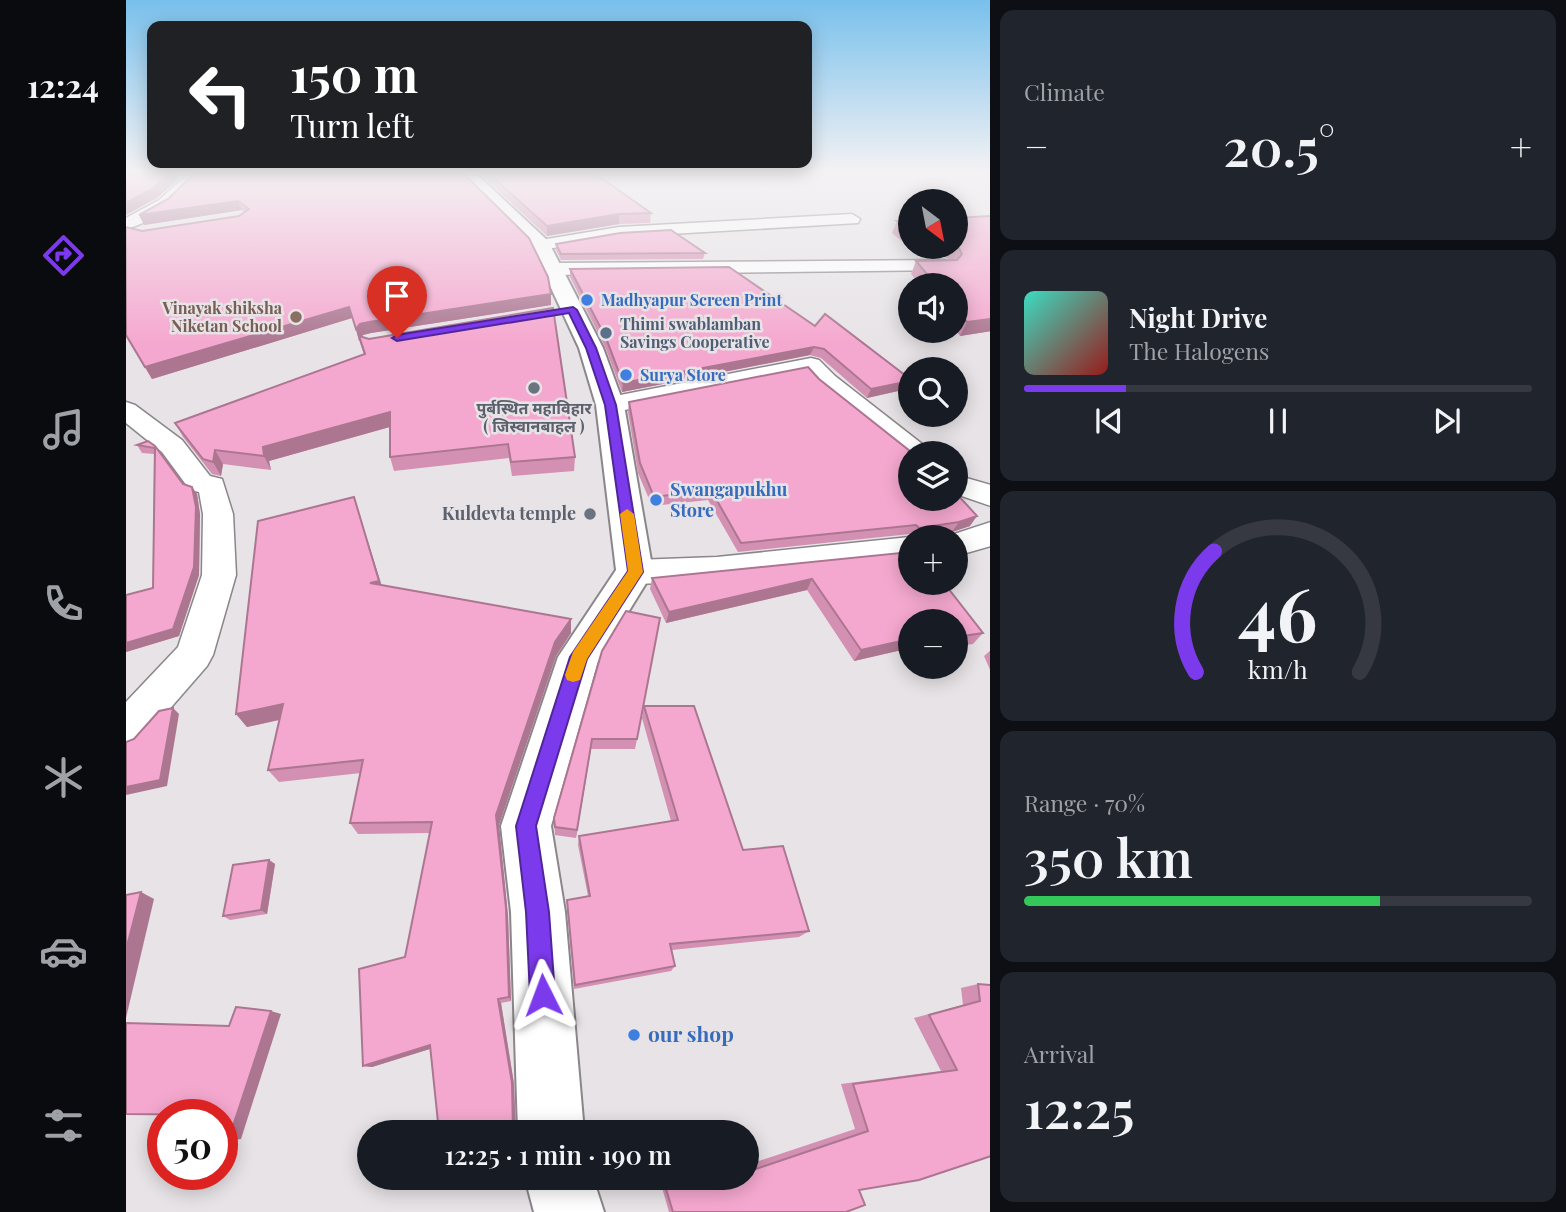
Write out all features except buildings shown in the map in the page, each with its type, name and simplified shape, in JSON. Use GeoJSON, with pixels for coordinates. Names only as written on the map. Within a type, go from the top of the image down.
{"type":"FeatureCollection","features":[{"type":"Feature","properties":{"kind":"main road"},"geometry":{"type":"LineString","coordinates":[[521,230],[547,257],[560,311],[591,348],[610,405],[635,572],[579,657],[526,826],[538,912],[550,1120]]}},
{"type":"Feature","properties":{"kind":"main road"},"geometry":{"type":"LineString","coordinates":[[563,1190],[569,1212]]}},
{"type":"Feature","properties":{"kind":"street"},"geometry":{"type":"LineString","coordinates":[[135,230],[146,234]]}},
{"type":"Feature","properties":{"kind":"street"},"geometry":{"type":"LineString","coordinates":[[547,257],[619,232],[663,230]]}},
{"type":"Feature","properties":{"kind":"street"},"geometry":{"type":"LineString","coordinates":[[547,257],[944,266]]}},
{"type":"Feature","properties":{"kind":"street"},"geometry":{"type":"LineString","coordinates":[[610,405],[811,365],[826,381],[901,441]]}},
{"type":"Feature","properties":{"kind":"street"},"geometry":{"type":"LineString","coordinates":[[126,410],[172,446],[200,483],[212,486],[218,514],[219,575],[194,655],[126,730]]}},
{"type":"Feature","properties":{"kind":"street"},"geometry":{"type":"LineString","coordinates":[[968,488],[990,496]]}},
{"type":"Feature","properties":{"kind":"street"},"geometry":{"type":"LineString","coordinates":[[968,543],[990,533]]}},
{"type":"Feature","properties":{"kind":"street"},"geometry":{"type":"LineString","coordinates":[[635,572],[716,569],[898,550]]}},
{"type":"Feature","properties":{"kind":"slow traffic"},"geometry":{"type":"LineString","coordinates":[[573,675],[579,657],[635,572],[627,514]]}},
{"type":"Feature","properties":{"kind":"place","name":"Madhyapur Screen Print"},"geometry":{"type":"Point","coordinates":[587,300]}},
{"type":"Feature","properties":{"kind":"place","name":"Vinayak shiksha Niketan School"},"geometry":{"type":"Point","coordinates":[296,317]}},
{"type":"Feature","properties":{"kind":"place","name":"Thimi swablamban Savings Cooperative"},"geometry":{"type":"Point","coordinates":[606,333]}},
{"type":"Feature","properties":{"kind":"place","name":"Surya Store"},"geometry":{"type":"Point","coordinates":[626,375]}},
{"type":"Feature","properties":{"kind":"place","name":"पुर्बस्थित महाविहार ( जिस्वानबाहल )"},"geometry":{"type":"Point","coordinates":[534,388]}},
{"type":"Feature","properties":{"kind":"place","name":"Swangapukhu Store"},"geometry":{"type":"Point","coordinates":[656,500]}},
{"type":"Feature","properties":{"kind":"place","name":"Kuldevta temple"},"geometry":{"type":"Point","coordinates":[590,514]}},
{"type":"Feature","properties":{"kind":"place","name":"our shop"},"geometry":{"type":"Point","coordinates":[634,1035]}},
{"type":"Feature","properties":{"kind":"route"},"geometry":{"type":"LineString","coordinates":[[397,338],[573,310],[591,348],[610,405],[635,572],[579,657],[526,826],[538,912],[543,995]]}}]}
